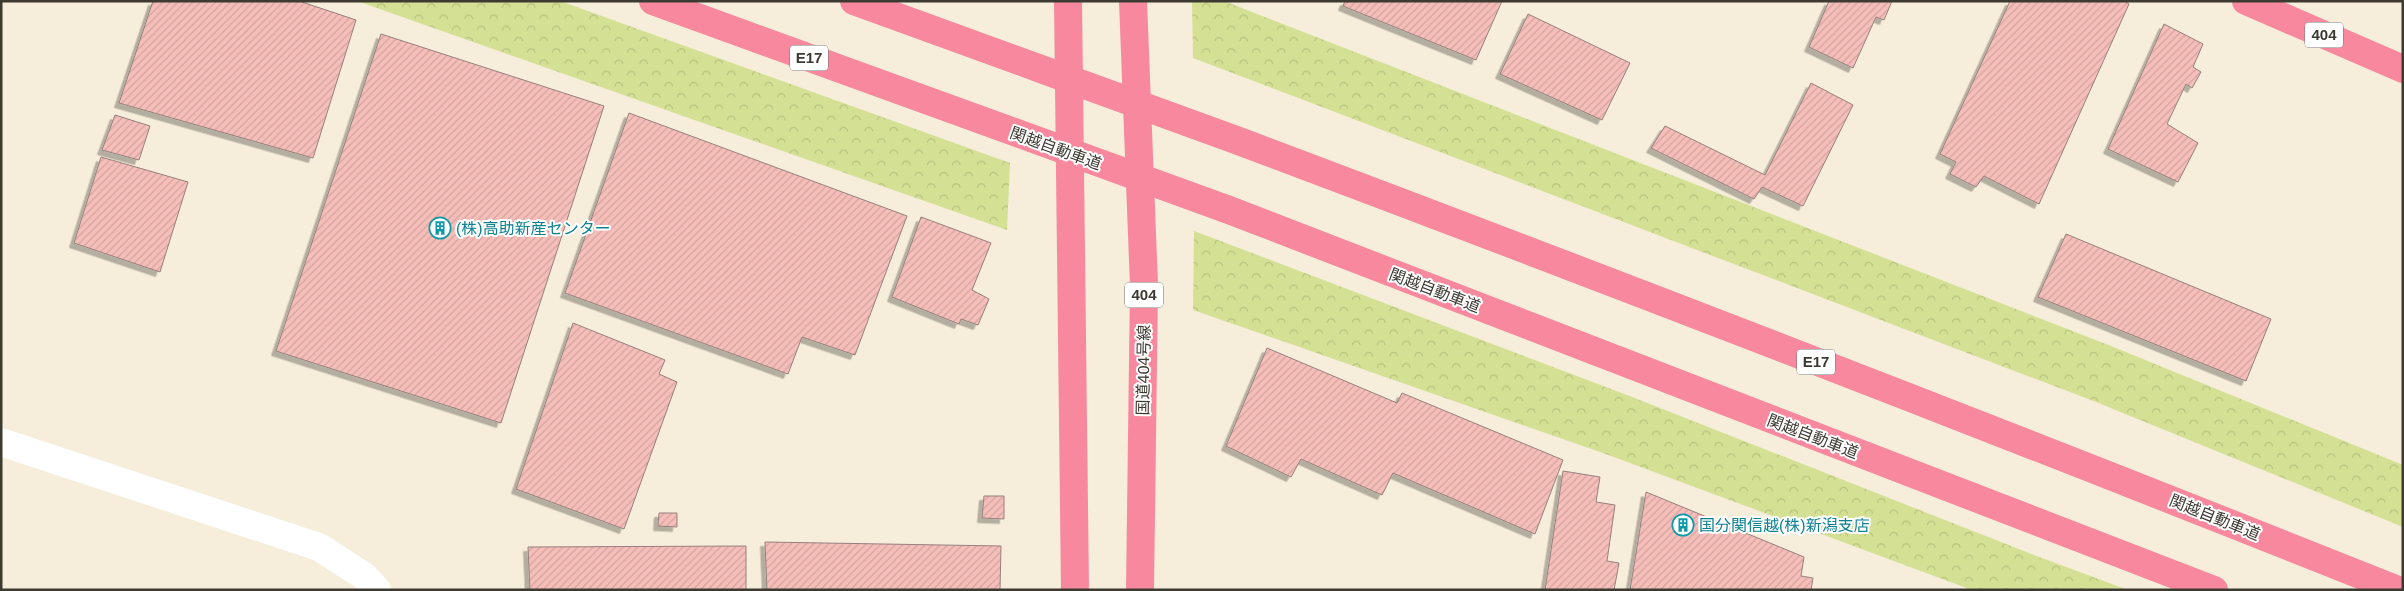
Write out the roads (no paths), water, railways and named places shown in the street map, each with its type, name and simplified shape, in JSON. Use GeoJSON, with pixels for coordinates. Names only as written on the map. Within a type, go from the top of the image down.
{"type":"FeatureCollection","features":[{"type":"Feature","properties":{"kind":"highway","name":"関越自動車道"},"geometry":{"type":"LineString","coordinates":[[652,1],[1228,210],[2214,590]]}},
{"type":"Feature","properties":{"kind":"highway","name":"関越自動車道"},"geometry":{"type":"LineString","coordinates":[[854,1],[1233,139],[2023,442],[2398,590]]}},
{"type":"Feature","properties":{"kind":"highway"},"geometry":{"type":"LineString","coordinates":[[1068,1],[1075,590]]}},
{"type":"Feature","properties":{"kind":"highway","name":"国道404号線"},"geometry":{"type":"LineString","coordinates":[[1133,1],[1144,286],[1140,590]]}},
{"type":"Feature","properties":{"kind":"highway","name":"404"},"geometry":{"type":"LineString","coordinates":[[2246,1],[2403,69]]}},
{"type":"Feature","properties":{"kind":"street"},"geometry":{"type":"LineString","coordinates":[[1,442],[319,546],[364,576],[377,590]]}},
{"type":"Feature","properties":{"kind":"place","name":"(株)高助新産センター"},"geometry":{"type":"Point","coordinates":[440,228]}},
{"type":"Feature","properties":{"kind":"place","name":"国分関信越(株)新潟支店"},"geometry":{"type":"Point","coordinates":[1683,525]}}]}
